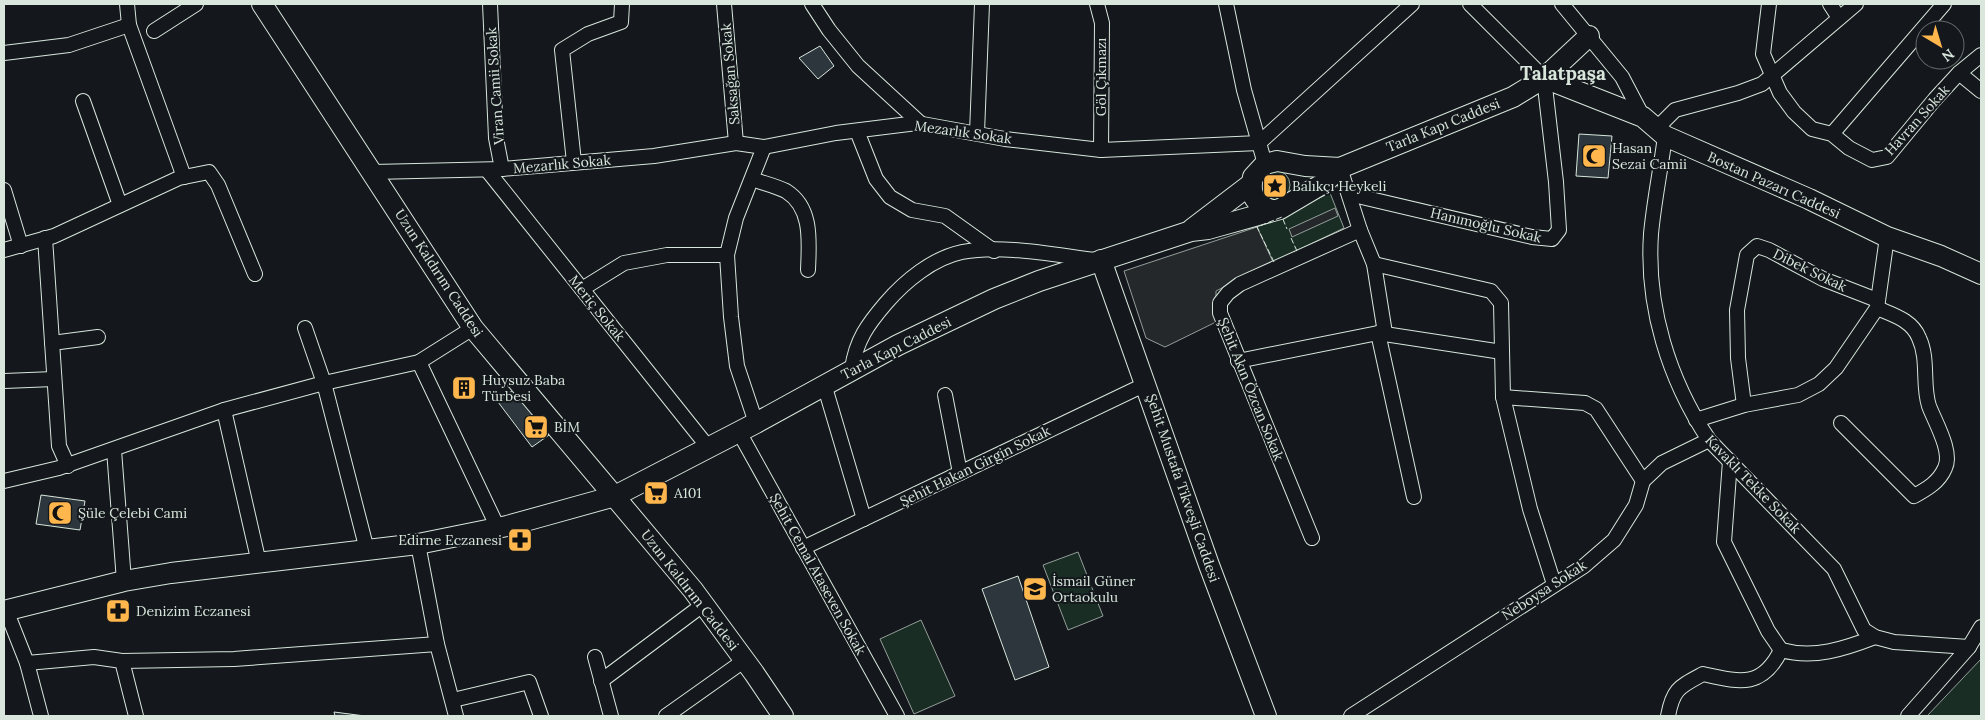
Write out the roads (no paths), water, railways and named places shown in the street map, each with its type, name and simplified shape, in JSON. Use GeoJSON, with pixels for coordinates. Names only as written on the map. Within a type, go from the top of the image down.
{"type":"FeatureCollection","features":[{"type":"Feature","properties":{"kind":"street"},"geometry":{"type":"LineString","coordinates":[[127,4],[129,25],[184,177]]}},
{"type":"Feature","properties":{"kind":"street"},"geometry":{"type":"LineString","coordinates":[[154,31],[196,4]]}},
{"type":"Feature","properties":{"kind":"street","name":"Uzun Kaldırım Caddesi"},"geometry":{"type":"LineString","coordinates":[[262,4],[473,328],[704,604],[783,716]]}},
{"type":"Feature","properties":{"kind":"street","name":"Viran Camii Sokak"},"geometry":{"type":"LineString","coordinates":[[490,4],[496,138],[502,169]]}},
{"type":"Feature","properties":{"kind":"street"},"geometry":{"type":"LineString","coordinates":[[574,162],[562,50],[588,34],[621,22],[622,4]]}},
{"type":"Feature","properties":{"kind":"street","name":"Saksağan Sokak"},"geometry":{"type":"LineString","coordinates":[[724,4],[736,144]]}},
{"type":"Feature","properties":{"kind":"street"},"geometry":{"type":"LineString","coordinates":[[812,4],[829,30],[858,66],[892,94],[921,124]]}},
{"type":"Feature","properties":{"kind":"street"},"geometry":{"type":"LineString","coordinates":[[977,133],[982,4]]}},
{"type":"Feature","properties":{"kind":"street","name":"Göl Çıkmazı"},"geometry":{"type":"LineString","coordinates":[[1097,4],[1102,23],[1101,150]]}},
{"type":"Feature","properties":{"kind":"street"},"geometry":{"type":"LineString","coordinates":[[1226,4],[1244,90],[1265,164]]}},
{"type":"Feature","properties":{"kind":"street"},"geometry":{"type":"LineString","coordinates":[[1259,143],[1412,4]]}},
{"type":"Feature","properties":{"kind":"street","name":"Bostan Pazarı Caddesi"},"geometry":{"type":"LineString","coordinates":[[1470,4],[1544,78],[1887,237],[1941,256],[1981,274]]}},
{"type":"Feature","properties":{"kind":"street"},"geometry":{"type":"LineString","coordinates":[[1562,4],[1622,77],[1654,128],[1675,110],[1738,93],[1762,84],[1856,4]]}},
{"type":"Feature","properties":{"kind":"street","name":"Havran Sokak"},"geometry":{"type":"LineString","coordinates":[[1769,4],[1763,54],[1780,93],[1794,112],[1812,128],[1832,134],[1849,148],[1872,160],[1887,157],[1959,73],[1981,55]]}},
{"type":"Feature","properties":{"kind":"street"},"geometry":{"type":"LineString","coordinates":[[1830,4],[1839,18]]}},
{"type":"Feature","properties":{"kind":"street"},"geometry":{"type":"LineString","coordinates":[[1832,134],[1944,4]]}},
{"type":"Feature","properties":{"kind":"street"},"geometry":{"type":"LineString","coordinates":[[4,53],[69,45],[129,25]]}},
{"type":"Feature","properties":{"kind":"street"},"geometry":{"type":"LineString","coordinates":[[1544,78],[1589,36]]}},
{"type":"Feature","properties":{"kind":"street"},"geometry":{"type":"LineString","coordinates":[[1959,73],[1981,91]]}},
{"type":"Feature","properties":{"kind":"street","name":"Tarla Kapı Caddesi"},"geometry":{"type":"LineString","coordinates":[[5,611],[124,581],[170,573],[418,544],[498,528],[615,496],[748,428],[852,369],[994,299],[1101,260],[1191,231],[1208,230],[1280,209],[1329,179],[1340,168],[1513,96],[1544,78]]}},
{"type":"Feature","properties":{"kind":"street","name":"Hanımoğlu Sokak"},"geometry":{"type":"LineString","coordinates":[[1348,194],[1552,240],[1559,230],[1556,182],[1544,78]]}},
{"type":"Feature","properties":{"kind":"street"},"geometry":{"type":"LineString","coordinates":[[83,101],[120,205]]}},
{"type":"Feature","properties":{"kind":"street","name":"Mezarlık Sokak"},"geometry":{"type":"LineString","coordinates":[[373,172],[502,169],[654,156],[736,144],[764,147],[857,130],[921,124],[1005,139],[1101,150],[1259,143]]}},
{"type":"Feature","properties":{"kind":"street","name":"Kavaklı Tekke Sokak"},"geometry":{"type":"LineString","coordinates":[[1654,128],[1651,235],[1652,296],[1666,354],[1696,420],[1709,440],[1834,569],[1864,630],[1875,637]]}},
{"type":"Feature","properties":{"kind":"street"},"geometry":{"type":"LineString","coordinates":[[857,130],[876,179],[890,197],[912,210],[944,216],[994,251]]}},
{"type":"Feature","properties":{"kind":"street","name":"Şehit Cemal Ataseven Sokak"},"geometry":{"type":"LineString","coordinates":[[764,147],[736,218],[727,255],[737,366],[748,428],[803,548],[897,716]]}},
{"type":"Feature","properties":{"kind":"street","name":"Tarla Kapı Caddesi"},"geometry":{"type":"LineString","coordinates":[[1191,231],[1251,184],[1257,170],[1265,164],[1277,160],[1305,166],[1340,168]]}},
{"type":"Feature","properties":{"kind":"street"},"geometry":{"type":"LineString","coordinates":[[1287,163],[1298,181],[1298,191],[1293,201]]}},
{"type":"Feature","properties":{"kind":"street"},"geometry":{"type":"LineString","coordinates":[[1340,168],[1360,230],[1374,264],[1381,333],[1414,497]]}},
{"type":"Feature","properties":{"kind":"street","name":"Meriç Sokak"},"geometry":{"type":"LineString","coordinates":[[486,170],[708,447]]}},
{"type":"Feature","properties":{"kind":"street"},"geometry":{"type":"LineString","coordinates":[[4,250],[45,238],[184,177],[209,172],[218,185],[254,274]]}},
{"type":"Feature","properties":{"kind":"street"},"geometry":{"type":"LineString","coordinates":[[752,180],[784,190],[794,197],[807,215],[808,270]]}},
{"type":"Feature","properties":{"kind":"street"},"geometry":{"type":"LineString","coordinates":[[1251,184],[1252,194],[1256,202],[1262,208],[1272,210]]}},
{"type":"Feature","properties":{"kind":"street"},"geometry":{"type":"LineString","coordinates":[[4,190],[21,246]]}},
{"type":"Feature","properties":{"kind":"street","name":"Şehit Akın Özcan Sokak"},"geometry":{"type":"LineString","coordinates":[[1312,538],[1238,361],[1220,313],[1220,302],[1228,293],[1253,276],[1360,230]]}},
{"type":"Feature","properties":{"kind":"street"},"geometry":{"type":"LineString","coordinates":[[1696,420],[1744,405],[1798,395],[1819,384],[1836,368],[1877,304],[1887,237]]}},
{"type":"Feature","properties":{"kind":"street"},"geometry":{"type":"LineString","coordinates":[[45,238],[59,446],[68,466]]}},
{"type":"Feature","properties":{"kind":"street","name":"Dibek Sokak"},"geometry":{"type":"LineString","coordinates":[[1744,405],[1738,358],[1737,310],[1747,255],[1757,246],[1769,250],[1822,279],[1877,304]]}},
{"type":"Feature","properties":{"kind":"street"},"geometry":{"type":"LineString","coordinates":[[852,369],[854,351],[868,324],[893,295],[911,278],[933,264],[961,252],[994,251],[1028,252],[1101,260]]}},
{"type":"Feature","properties":{"kind":"street"},"geometry":{"type":"LineString","coordinates":[[582,290],[624,263],[667,255],[727,255]]}},
{"type":"Feature","properties":{"kind":"street","name":"Şehit Mustafa Tikveşli Caddesi"},"geometry":{"type":"LineString","coordinates":[[1101,260],[1209,565],[1266,716]]}},
{"type":"Feature","properties":{"kind":"street"},"geometry":{"type":"LineString","coordinates":[[1374,264],[1491,291],[1501,302],[1503,398],[1530,509],[1554,584]]}},
{"type":"Feature","properties":{"kind":"street"},"geometry":{"type":"LineString","coordinates":[[1841,423],[1914,496],[1935,484],[1946,468],[1948,458],[1940,431],[1928,404],[1926,373],[1919,338],[1907,322],[1877,304]]}},
{"type":"Feature","properties":{"kind":"street"},"geometry":{"type":"LineString","coordinates":[[305,328],[324,382],[367,550]]}},
{"type":"Feature","properties":{"kind":"street"},"geometry":{"type":"LineString","coordinates":[[4,481],[68,466],[224,410],[324,382],[419,362],[473,328]]}},
{"type":"Feature","properties":{"kind":"street"},"geometry":{"type":"LineString","coordinates":[[1238,361],[1381,333],[1502,352]]}},
{"type":"Feature","properties":{"kind":"street"},"geometry":{"type":"LineString","coordinates":[[52,343],[98,338]]}},
{"type":"Feature","properties":{"kind":"street"},"geometry":{"type":"LineString","coordinates":[[419,362],[498,528]]}},
{"type":"Feature","properties":{"kind":"street"},"geometry":{"type":"LineString","coordinates":[[4,381],[54,379]]}},
{"type":"Feature","properties":{"kind":"street"},"geometry":{"type":"LineString","coordinates":[[824,384],[864,519]]}},
{"type":"Feature","properties":{"kind":"street","name":"Şehit Hakan Girgin Sokak"},"geometry":{"type":"LineString","coordinates":[[803,548],[1146,384]]}},
{"type":"Feature","properties":{"kind":"street"},"geometry":{"type":"LineString","coordinates":[[945,395],[960,473]]}},
{"type":"Feature","properties":{"kind":"street"},"geometry":{"type":"LineString","coordinates":[[1503,398],[1585,403],[1596,409],[1643,481],[1662,463],[1709,440]]}},
{"type":"Feature","properties":{"kind":"street"},"geometry":{"type":"LineString","coordinates":[[224,410],[259,563]]}},
{"type":"Feature","properties":{"kind":"street"},"geometry":{"type":"LineString","coordinates":[[114,450],[124,581]]}},
{"type":"Feature","properties":{"kind":"street"},"geometry":{"type":"LineString","coordinates":[[1730,461],[1724,542],[1768,632],[1781,650],[1794,654],[1838,651],[1875,637],[1894,642],[1969,647]]}},
{"type":"Feature","properties":{"kind":"street","name":"Neboysa Sokak"},"geometry":{"type":"LineString","coordinates":[[1351,716],[1584,566],[1614,540],[1636,505],[1643,481]]}},
{"type":"Feature","properties":{"kind":"street"},"geometry":{"type":"LineString","coordinates":[[418,544],[437,644],[454,700],[456,716]]}},
{"type":"Feature","properties":{"kind":"street"},"geometry":{"type":"LineString","coordinates":[[601,681],[704,604]]}},
{"type":"Feature","properties":{"kind":"street"},"geometry":{"type":"LineString","coordinates":[[5,611],[27,663],[41,716]]}},
{"type":"Feature","properties":{"kind":"street"},"geometry":{"type":"LineString","coordinates":[[1908,716],[1969,647],[1981,627]]}},
{"type":"Feature","properties":{"kind":"street"},"geometry":{"type":"LineString","coordinates":[[27,663],[94,657],[122,661],[234,659],[437,644]]}},
{"type":"Feature","properties":{"kind":"street"},"geometry":{"type":"LineString","coordinates":[[1668,716],[1672,696],[1686,683],[1703,674],[1736,681],[1757,677],[1773,667],[1781,650]]}},
{"type":"Feature","properties":{"kind":"street"},"geometry":{"type":"LineString","coordinates":[[595,657],[611,716]]}},
{"type":"Feature","properties":{"kind":"street"},"geometry":{"type":"LineString","coordinates":[[666,716],[745,660]]}},
{"type":"Feature","properties":{"kind":"street"},"geometry":{"type":"LineString","coordinates":[[122,661],[136,716]]}},
{"type":"Feature","properties":{"kind":"street"},"geometry":{"type":"LineString","coordinates":[[454,700],[529,682],[541,716]]}},
{"type":"Feature","properties":{"kind":"water"},"geometry":{"type":"Polygon","coordinates":[[[1270,176],[1278,176],[1284,182],[1284,190],[1278,196],[1270,196],[1264,190],[1264,182],[1270,176]]]}},
{"type":"Feature","properties":{"kind":"place","name":"Hasan Sezai Camii"},"geometry":{"type":"Point","coordinates":[1594,156]}},
{"type":"Feature","properties":{"kind":"place","name":"Balıkçı Heykeli"},"geometry":{"type":"Point","coordinates":[1275,186]}},
{"type":"Feature","properties":{"kind":"place","name":"Huysuz Baba Türbesi"},"geometry":{"type":"Point","coordinates":[464,388]}},
{"type":"Feature","properties":{"kind":"place","name":"BİM"},"geometry":{"type":"Point","coordinates":[536,427]}},
{"type":"Feature","properties":{"kind":"place","name":"A101"},"geometry":{"type":"Point","coordinates":[656,493]}},
{"type":"Feature","properties":{"kind":"place","name":"Şüle Çelebi Cami"},"geometry":{"type":"Point","coordinates":[60,513]}},
{"type":"Feature","properties":{"kind":"place","name":"Edirne Eczanesi"},"geometry":{"type":"Point","coordinates":[520,540]}},
{"type":"Feature","properties":{"kind":"place","name":"İsmail Güner Ortaokulu"},"geometry":{"type":"Point","coordinates":[1035,589]}},
{"type":"Feature","properties":{"kind":"place","name":"Denizim Eczanesi"},"geometry":{"type":"Point","coordinates":[118,611]}},
{"type":"Feature","properties":{"kind":"district","name":"Talatpaşa"},"geometry":{"type":"Point","coordinates":[1563,73]}}]}
